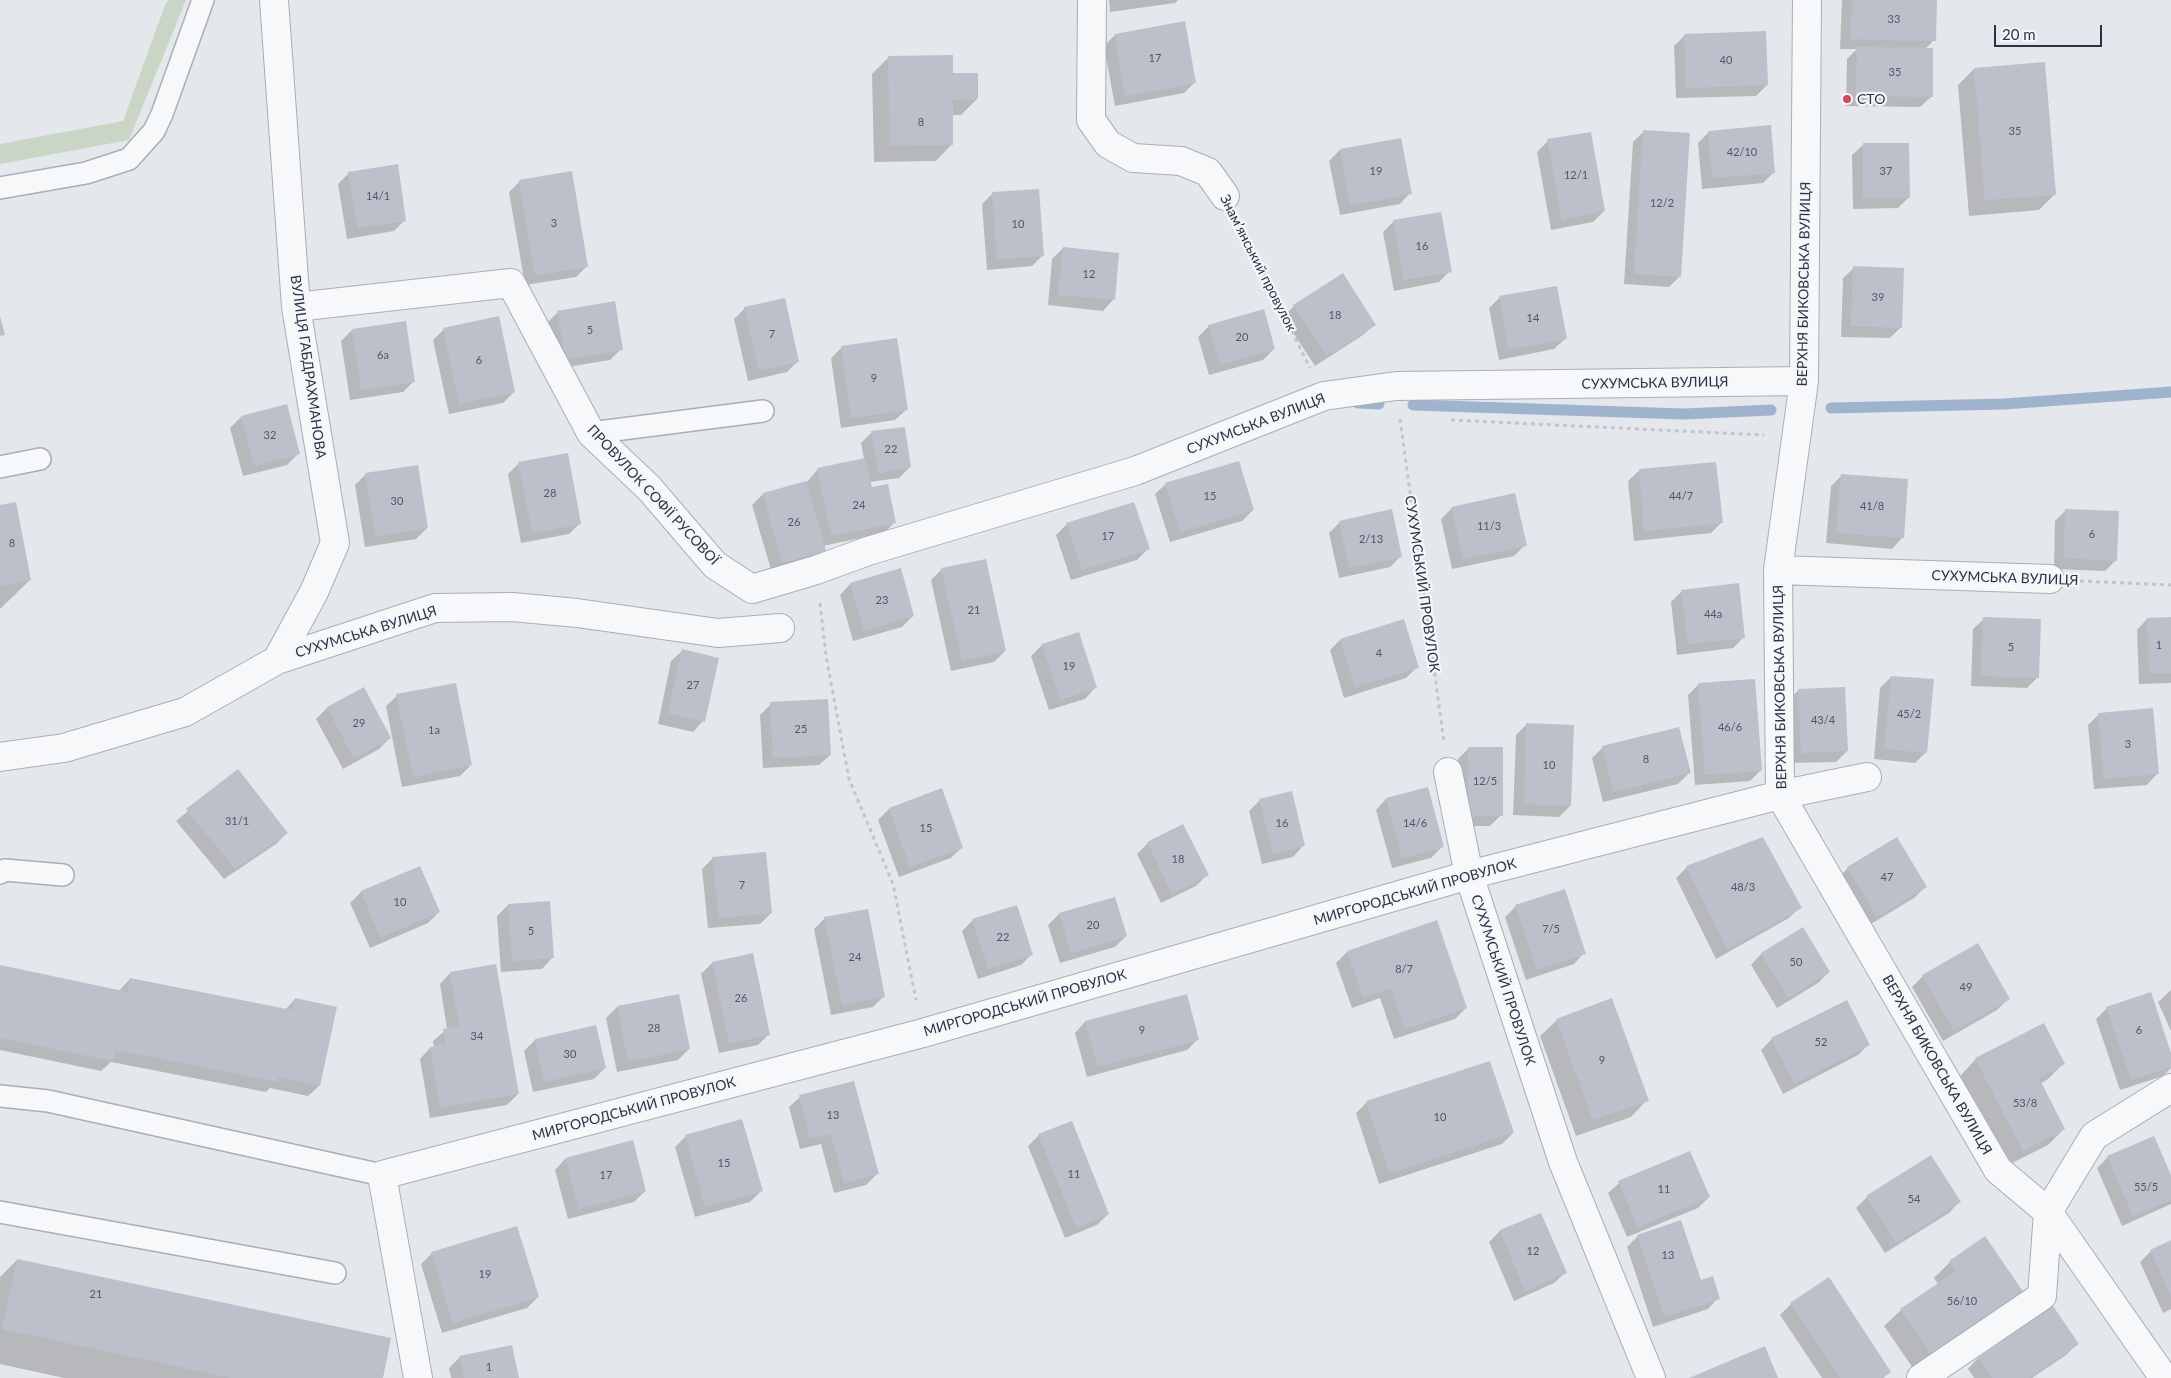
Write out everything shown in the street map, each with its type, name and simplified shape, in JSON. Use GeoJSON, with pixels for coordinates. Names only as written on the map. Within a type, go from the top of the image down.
{"type":"FeatureCollection","features":[{"type":"Feature","properties":{"kind":"street","name":"ВУЛИЦЯ ГАБДРАХМАНОВА"},"geometry":{"type":"LineString","coordinates":[[274,0],[296,308],[335,543],[314,592],[278,660]]}},
{"type":"Feature","properties":{"kind":"street","name":"Знамʼянський провулок"},"geometry":{"type":"LineString","coordinates":[[1092,0],[1091,120],[1108,144],[1133,158],[1181,161],[1208,172],[1226,196]]}},
{"type":"Feature","properties":{"kind":"street","name":"ВЕРХНЯ БИКОВСЬКА ВУЛИЦЯ"},"geometry":{"type":"LineString","coordinates":[[1806,0],[1804,381],[1778,570],[1780,795],[1998,1170],[2048,1212],[2164,1378]]}},
{"type":"Feature","properties":{"kind":"street","name":"ПРОВУЛОК СОФІЇ РУСОВОЇ"},"geometry":{"type":"LineString","coordinates":[[296,308],[511,282],[591,433],[649,488],[715,565],[752,589],[816,570]]}},
{"type":"Feature","properties":{"kind":"street","name":"СУХУМСЬКА ВУЛИЦЯ"},"geometry":{"type":"LineString","coordinates":[[816,570],[868,551],[1135,471],[1324,396],[1396,386],[1804,381]]}},
{"type":"Feature","properties":{"kind":"street","name":"СУХУМСЬКА ВУЛИЦЯ"},"geometry":{"type":"LineString","coordinates":[[1778,570],[2050,579]]}},
{"type":"Feature","properties":{"kind":"street","name":"СУХУМСЬКА ВУЛИЦЯ"},"geometry":{"type":"LineString","coordinates":[[0,757],[64,748],[185,712],[278,660],[435,608],[512,607],[577,613],[718,633],[780,628]]}},
{"type":"Feature","properties":{"kind":"street","name":"СУХУМСЬКИЙ ПРОВУЛОК"},"geometry":{"type":"LineString","coordinates":[[1448,772],[1469,875],[1563,1162],[1651,1378]]}},
{"type":"Feature","properties":{"kind":"street","name":"МИРГОРОДСЬКИЙ ПРОВУЛОК"},"geometry":{"type":"LineString","coordinates":[[382,1175],[923,1032],[1469,875],[1780,795],[1867,777]]}},
{"type":"Feature","properties":{"kind":"street"},"geometry":{"type":"LineString","coordinates":[[1921,1378],[2042,1296],[2048,1212],[2094,1136],[2171,1088]]}},
{"type":"Feature","properties":{"kind":"street"},"geometry":{"type":"LineString","coordinates":[[382,1175],[418,1378]]}},
{"type":"Feature","properties":{"kind":"lane"},"geometry":{"type":"LineString","coordinates":[[0,188],[86,173],[129,159],[154,131],[203,0]]}},
{"type":"Feature","properties":{"kind":"lane"},"geometry":{"type":"LineString","coordinates":[[591,433],[763,411]]}},
{"type":"Feature","properties":{"kind":"lane"},"geometry":{"type":"LineString","coordinates":[[0,467],[40,460]]}},
{"type":"Feature","properties":{"kind":"lane"},"geometry":{"type":"LineString","coordinates":[[0,873],[5,870],[63,875]]}},
{"type":"Feature","properties":{"kind":"lane"},"geometry":{"type":"LineString","coordinates":[[0,1096],[48,1101],[382,1175]]}},
{"type":"Feature","properties":{"kind":"lane"},"geometry":{"type":"LineString","coordinates":[[0,1212],[336,1273]]}},
{"type":"Feature","properties":{"kind":"path","name":"Знамʼянський провулок"},"geometry":{"type":"LineString","coordinates":[[1226,196],[1324,396]]}},
{"type":"Feature","properties":{"kind":"path","name":"СУХУМСЬКИЙ ПРОВУЛОК"},"geometry":{"type":"LineString","coordinates":[[1396,386],[1448,772]]}},
{"type":"Feature","properties":{"kind":"path"},"geometry":{"type":"LineString","coordinates":[[1400,418],[1410,419]]}},
{"type":"Feature","properties":{"kind":"path"},"geometry":{"type":"LineString","coordinates":[[1448,420],[1700,431],[1797,438]]}},
{"type":"Feature","properties":{"kind":"path"},"geometry":{"type":"LineString","coordinates":[[816,570],[826,656],[849,779],[893,884],[923,1032]]}},
{"type":"Feature","properties":{"kind":"path","name":"СУХУМСЬКА ВУЛИЦЯ"},"geometry":{"type":"LineString","coordinates":[[2050,579],[2171,585]]}},
{"type":"Feature","properties":{"kind":"green space"},"geometry":{"type":"Polygon","coordinates":[[[169,0],[186,0],[129,140],[0,164],[0,144],[123,121],[165,5],[169,0]]]}},
{"type":"Feature","properties":{"kind":"building"},"geometry":{"type":"Polygon","coordinates":[[[1852,0],[1937,0],[1936,41],[1851,39],[1852,0]]]}},
{"type":"Feature","properties":{"kind":"building"},"geometry":{"type":"Polygon","coordinates":[[[1185,21],[1196,83],[1125,96],[1115,34],[1185,21]]]}},
{"type":"Feature","properties":{"kind":"building"},"geometry":{"type":"Polygon","coordinates":[[[1766,31],[1768,85],[1686,88],[1684,34],[1766,31]]]}},
{"type":"Feature","properties":{"kind":"building"},"geometry":{"type":"Polygon","coordinates":[[[1857,47],[1933,48],[1933,97],[1856,96],[1857,47]]]}},
{"type":"Feature","properties":{"kind":"building"},"geometry":{"type":"Polygon","coordinates":[[[953,55],[953,73],[978,73],[978,99],[953,100],[953,145],[890,146],[888,56],[953,55]]]}},
{"type":"Feature","properties":{"kind":"building"},"geometry":{"type":"Polygon","coordinates":[[[2045,62],[2056,195],[1985,200],[1974,68],[2045,62]]]}},
{"type":"Feature","properties":{"kind":"building"},"geometry":{"type":"Polygon","coordinates":[[[1771,125],[1775,173],[1712,178],[1708,131],[1771,125]]]}},
{"type":"Feature","properties":{"kind":"building"},"geometry":{"type":"Polygon","coordinates":[[[1643,130],[1690,133],[1681,277],[1634,274],[1643,130]]]}},
{"type":"Feature","properties":{"kind":"building"},"geometry":{"type":"Polygon","coordinates":[[[1591,132],[1605,211],[1562,220],[1547,139],[1591,132]]]}},
{"type":"Feature","properties":{"kind":"building"},"geometry":{"type":"Polygon","coordinates":[[[1401,138],[1412,194],[1350,205],[1340,149],[1401,138]]]}},
{"type":"Feature","properties":{"kind":"building"},"geometry":{"type":"Polygon","coordinates":[[[1863,143],[1909,143],[1910,198],[1863,198],[1863,143]]]}},
{"type":"Feature","properties":{"kind":"building"},"geometry":{"type":"Polygon","coordinates":[[[398,164],[406,221],[358,228],[348,172],[398,164]]]}},
{"type":"Feature","properties":{"kind":"building"},"geometry":{"type":"Polygon","coordinates":[[[572,171],[588,267],[535,275],[519,180],[572,171]]]}},
{"type":"Feature","properties":{"kind":"building"},"geometry":{"type":"Polygon","coordinates":[[[1039,189],[1044,256],[997,259],[992,192],[1039,189]]]}},
{"type":"Feature","properties":{"kind":"building"},"geometry":{"type":"Polygon","coordinates":[[[1441,212],[1452,272],[1404,280],[1393,220],[1441,212]]]}},
{"type":"Feature","properties":{"kind":"building"},"geometry":{"type":"Polygon","coordinates":[[[1063,247],[1119,253],[1115,300],[1058,295],[1063,247]]]}},
{"type":"Feature","properties":{"kind":"building"},"geometry":{"type":"Polygon","coordinates":[[[1853,266],[1904,268],[1902,328],[1851,326],[1853,266]]]}},
{"type":"Feature","properties":{"kind":"building"},"geometry":{"type":"Polygon","coordinates":[[[1343,273],[1376,325],[1327,356],[1293,305],[1343,273]]]}},
{"type":"Feature","properties":{"kind":"building"},"geometry":{"type":"Polygon","coordinates":[[[1557,286],[1567,339],[1509,349],[1499,296],[1557,286]]]}},
{"type":"Feature","properties":{"kind":"building"},"geometry":{"type":"Polygon","coordinates":[[[785,298],[799,362],[759,371],[744,307],[785,298]]]}},
{"type":"Feature","properties":{"kind":"building"},"geometry":{"type":"Polygon","coordinates":[[[615,301],[623,350],[566,359],[557,311],[615,301]]]}},
{"type":"Feature","properties":{"kind":"building"},"geometry":{"type":"Polygon","coordinates":[[[1264,309],[1275,349],[1220,365],[1208,325],[1264,309]]]}},
{"type":"Feature","properties":{"kind":"building"},"geometry":{"type":"Polygon","coordinates":[[[0,316],[5,335],[0,336],[0,316]]]}},
{"type":"Feature","properties":{"kind":"building"},"geometry":{"type":"Polygon","coordinates":[[[499,316],[515,392],[459,404],[443,328],[499,316]]]}},
{"type":"Feature","properties":{"kind":"building"},"geometry":{"type":"Polygon","coordinates":[[[406,321],[415,382],[361,390],[352,329],[406,321]]]}},
{"type":"Feature","properties":{"kind":"building"},"geometry":{"type":"Polygon","coordinates":[[[897,338],[908,410],[851,418],[841,346],[897,338]]]}},
{"type":"Feature","properties":{"kind":"building"},"geometry":{"type":"Polygon","coordinates":[[[287,404],[300,454],[254,466],[241,416],[287,404]]]}},
{"type":"Feature","properties":{"kind":"building"},"geometry":{"type":"Polygon","coordinates":[[[905,427],[911,467],[878,473],[871,431],[905,427]]]}},
{"type":"Feature","properties":{"kind":"building"},"geometry":{"type":"Polygon","coordinates":[[[568,453],[581,524],[532,533],[518,462],[568,453]]]}},
{"type":"Feature","properties":{"kind":"building"},"geometry":{"type":"Polygon","coordinates":[[[865,458],[872,487],[888,484],[896,523],[831,536],[817,468],[865,458]]]}},
{"type":"Feature","properties":{"kind":"building"},"geometry":{"type":"Polygon","coordinates":[[[1239,461],[1254,510],[1180,532],[1165,483],[1239,461]]]}},
{"type":"Feature","properties":{"kind":"building"},"geometry":{"type":"Polygon","coordinates":[[[1716,462],[1723,523],[1644,531],[1639,469],[1716,462]]]}},
{"type":"Feature","properties":{"kind":"building"},"geometry":{"type":"Polygon","coordinates":[[[418,465],[428,528],[376,536],[365,473],[418,465]]]}},
{"type":"Feature","properties":{"kind":"building"},"geometry":{"type":"Polygon","coordinates":[[[1841,474],[1908,479],[1904,538],[1836,533],[1841,474]]]}},
{"type":"Feature","properties":{"kind":"building"},"geometry":{"type":"Polygon","coordinates":[[[806,481],[826,551],[782,563],[763,493],[806,481]]]}},
{"type":"Feature","properties":{"kind":"building"},"geometry":{"type":"Polygon","coordinates":[[[1515,493],[1527,546],[1463,559],[1451,507],[1515,493]]]}},
{"type":"Feature","properties":{"kind":"building"},"geometry":{"type":"Polygon","coordinates":[[[16,502],[31,580],[0,586],[0,505],[16,502]]]}},
{"type":"Feature","properties":{"kind":"building"},"geometry":{"type":"Polygon","coordinates":[[[1134,502],[1150,549],[1082,570],[1066,523],[1134,502]]]}},
{"type":"Feature","properties":{"kind":"building"},"geometry":{"type":"Polygon","coordinates":[[[1392,509],[1402,557],[1349,568],[1339,521],[1392,509]]]}},
{"type":"Feature","properties":{"kind":"building"},"geometry":{"type":"Polygon","coordinates":[[[2065,509],[2119,511],[2117,561],[2064,558],[2065,509]]]}},
{"type":"Feature","properties":{"kind":"building"},"geometry":{"type":"Polygon","coordinates":[[[986,559],[1006,651],[962,661],[941,568],[986,559]]]}},
{"type":"Feature","properties":{"kind":"building"},"geometry":{"type":"Polygon","coordinates":[[[901,568],[914,616],[864,631],[850,583],[901,568]]]}},
{"type":"Feature","properties":{"kind":"building"},"geometry":{"type":"Polygon","coordinates":[[[1739,583],[1745,638],[1688,644],[1681,590],[1739,583]]]}},
{"type":"Feature","properties":{"kind":"building"},"geometry":{"type":"Polygon","coordinates":[[[1983,617],[2041,619],[2039,678],[1981,676],[1983,617]]]}},
{"type":"Feature","properties":{"kind":"building"},"geometry":{"type":"Polygon","coordinates":[[[2171,617],[2171,673],[2149,673],[2147,618],[2171,617]]]}},
{"type":"Feature","properties":{"kind":"building"},"geometry":{"type":"Polygon","coordinates":[[[1404,619],[1419,668],[1355,687],[1340,639],[1404,619]]]}},
{"type":"Feature","properties":{"kind":"building"},"geometry":{"type":"Polygon","coordinates":[[[1079,632],[1097,688],[1060,700],[1042,644],[1079,632]]]}},
{"type":"Feature","properties":{"kind":"building"},"geometry":{"type":"Polygon","coordinates":[[[682,649],[719,658],[705,722],[668,713],[682,649]]]}},
{"type":"Feature","properties":{"kind":"building"},"geometry":{"type":"Polygon","coordinates":[[[1891,676],[1934,679],[1927,753],[1884,749],[1891,676]]]}},
{"type":"Feature","properties":{"kind":"building"},"geometry":{"type":"Polygon","coordinates":[[[1755,679],[1762,771],[1705,775],[1698,683],[1755,679]]]}},
{"type":"Feature","properties":{"kind":"building"},"geometry":{"type":"Polygon","coordinates":[[[456,683],[472,765],[413,777],[396,694],[456,683]]]}},
{"type":"Feature","properties":{"kind":"building"},"geometry":{"type":"Polygon","coordinates":[[[364,687],[391,738],[354,759],[327,707],[364,687]]]}},
{"type":"Feature","properties":{"kind":"building"},"geometry":{"type":"Polygon","coordinates":[[[1845,687],[1848,751],[1801,753],[1798,689],[1845,687]]]}},
{"type":"Feature","properties":{"kind":"building"},"geometry":{"type":"Polygon","coordinates":[[[828,699],[831,755],[773,758],[770,702],[828,699]]]}},
{"type":"Feature","properties":{"kind":"building"},"geometry":{"type":"Polygon","coordinates":[[[2153,708],[2159,774],[2104,779],[2098,713],[2153,708]]]}},
{"type":"Feature","properties":{"kind":"building"},"geometry":{"type":"Polygon","coordinates":[[[1526,723],[1574,725],[1571,806],[1524,804],[1526,723]]]}},
{"type":"Feature","properties":{"kind":"building"},"geometry":{"type":"Polygon","coordinates":[[[1679,727],[1691,773],[1613,792],[1602,746],[1679,727]]]}},
{"type":"Feature","properties":{"kind":"building"},"geometry":{"type":"Polygon","coordinates":[[[1468,747],[1503,747],[1503,816],[1467,816],[1468,747]]]}},
{"type":"Feature","properties":{"kind":"building"},"geometry":{"type":"Polygon","coordinates":[[[238,769],[288,833],[235,869],[186,809],[238,769]]]}},
{"type":"Feature","properties":{"kind":"building"},"geometry":{"type":"Polygon","coordinates":[[[1428,787],[1444,847],[1402,858],[1386,798],[1428,787]]]}},
{"type":"Feature","properties":{"kind":"building"},"geometry":{"type":"Polygon","coordinates":[[[942,788],[963,848],[910,867],[889,808],[942,788]]]}},
{"type":"Feature","properties":{"kind":"building"},"geometry":{"type":"Polygon","coordinates":[[[1292,791],[1305,846],[1273,854],[1259,799],[1292,791]]]}},
{"type":"Feature","properties":{"kind":"building"},"geometry":{"type":"Polygon","coordinates":[[[1183,824],[1209,875],[1172,894],[1147,842],[1183,824]]]}},
{"type":"Feature","properties":{"kind":"building"},"geometry":{"type":"Polygon","coordinates":[[[1763,837],[1802,908],[1727,949],[1686,866],[1763,837]]]}},
{"type":"Feature","properties":{"kind":"building"},"geometry":{"type":"Polygon","coordinates":[[[1897,837],[1927,887],[1877,917],[1847,867],[1897,837]]]}},
{"type":"Feature","properties":{"kind":"building"},"geometry":{"type":"Polygon","coordinates":[[[766,852],[772,913],[719,918],[712,857],[766,852]]]}},
{"type":"Feature","properties":{"kind":"building"},"geometry":{"type":"Polygon","coordinates":[[[420,866],[440,912],[380,938],[361,891],[420,866]]]}},
{"type":"Feature","properties":{"kind":"building"},"geometry":{"type":"Polygon","coordinates":[[[1565,889],[1586,954],[1537,970],[1515,905],[1565,889]]]}},
{"type":"Feature","properties":{"kind":"building"},"geometry":{"type":"Polygon","coordinates":[[[1115,897],[1127,936],[1071,953],[1059,913],[1115,897]]]}},
{"type":"Feature","properties":{"kind":"building"},"geometry":{"type":"Polygon","coordinates":[[[550,901],[554,958],[512,961],[508,904],[550,901]]]}},
{"type":"Feature","properties":{"kind":"building"},"geometry":{"type":"Polygon","coordinates":[[[1017,905],[1033,955],[989,969],[972,919],[1017,905]]]}},
{"type":"Feature","properties":{"kind":"building"},"geometry":{"type":"Polygon","coordinates":[[[868,909],[885,997],[842,1005],[824,917],[868,909]]]}},
{"type":"Feature","properties":{"kind":"building"},"geometry":{"type":"Polygon","coordinates":[[[1437,920],[1467,1008],[1405,1029],[1391,988],[1363,998],[1347,951],[1437,920]]]}},
{"type":"Feature","properties":{"kind":"building"},"geometry":{"type":"Polygon","coordinates":[[[1803,927],[1830,972],[1788,998],[1761,953],[1803,927]]]}},
{"type":"Feature","properties":{"kind":"building"},"geometry":{"type":"Polygon","coordinates":[[[1978,943],[2010,999],[1954,1031],[1922,975],[1978,943]]]}},
{"type":"Feature","properties":{"kind":"building"},"geometry":{"type":"Polygon","coordinates":[[[753,953],[770,1035],[729,1043],[712,962],[753,953]]]}},
{"type":"Feature","properties":{"kind":"building"},"geometry":{"type":"Polygon","coordinates":[[[496,964],[519,1094],[440,1108],[430,1047],[446,1044],[443,1029],[459,1026],[450,972],[496,964]]]}},
{"type":"Feature","properties":{"kind":"building"},"geometry":{"type":"Polygon","coordinates":[[[0,965],[128,992],[130,978],[292,1010],[295,998],[337,1007],[320,1086],[278,1077],[278,1082],[116,1050],[113,1061],[0,1038],[0,965]]]}},
{"type":"Feature","properties":{"kind":"building"},"geometry":{"type":"Polygon","coordinates":[[[2151,992],[2171,1053],[2171,1067],[2131,1080],[2106,1007],[2151,992]]]}},
{"type":"Feature","properties":{"kind":"building"},"geometry":{"type":"Polygon","coordinates":[[[679,994],[690,1049],[628,1062],[617,1006],[679,994]]]}},
{"type":"Feature","properties":{"kind":"building"},"geometry":{"type":"Polygon","coordinates":[[[1187,994],[1199,1040],[1098,1067],[1085,1021],[1187,994]]]}},
{"type":"Feature","properties":{"kind":"building"},"geometry":{"type":"Polygon","coordinates":[[[1612,998],[1649,1101],[1593,1120],[1556,1019],[1612,998]]]}},
{"type":"Feature","properties":{"kind":"building"},"geometry":{"type":"Polygon","coordinates":[[[1847,1000],[1870,1045],[1794,1084],[1771,1038],[1847,1000]]]}},
{"type":"Feature","properties":{"kind":"building"},"geometry":{"type":"Polygon","coordinates":[[[2044,1023],[2065,1064],[2039,1078],[2065,1129],[2023,1151],[1975,1058],[2044,1023]]]}},
{"type":"Feature","properties":{"kind":"building"},"geometry":{"type":"Polygon","coordinates":[[[596,1025],[606,1068],[544,1082],[535,1039],[596,1025]]]}},
{"type":"Feature","properties":{"kind":"building"},"geometry":{"type":"Polygon","coordinates":[[[1490,1061],[1514,1133],[1390,1173],[1366,1101],[1490,1061]]]}},
{"type":"Feature","properties":{"kind":"building"},"geometry":{"type":"Polygon","coordinates":[[[854,1081],[879,1174],[844,1183],[831,1134],[810,1139],[799,1095],[854,1081]]]}},
{"type":"Feature","properties":{"kind":"building"},"geometry":{"type":"Polygon","coordinates":[[[742,1119],[763,1191],[705,1207],[685,1135],[742,1119]]]}},
{"type":"Feature","properties":{"kind":"building"},"geometry":{"type":"Polygon","coordinates":[[[1072,1121],[1109,1214],[1076,1228],[1038,1134],[1072,1121]]]}},
{"type":"Feature","properties":{"kind":"building"},"geometry":{"type":"Polygon","coordinates":[[[2154,1136],[2171,1175],[2171,1200],[2133,1216],[2107,1156],[2154,1136]]]}},
{"type":"Feature","properties":{"kind":"building"},"geometry":{"type":"Polygon","coordinates":[[[633,1140],[646,1191],[579,1209],[565,1158],[633,1140]]]}},
{"type":"Feature","properties":{"kind":"building"},"geometry":{"type":"Polygon","coordinates":[[[1690,1151],[1710,1197],[1638,1227],[1618,1181],[1690,1151]]]}},
{"type":"Feature","properties":{"kind":"building"},"geometry":{"type":"Polygon","coordinates":[[[1931,1155],[1961,1202],[1896,1243],[1866,1196],[1931,1155]]]}},
{"type":"Feature","properties":{"kind":"building"},"geometry":{"type":"Polygon","coordinates":[[[1541,1213],[1567,1273],[1525,1291],[1500,1230],[1541,1213]]]}},
{"type":"Feature","properties":{"kind":"building"},"geometry":{"type":"Polygon","coordinates":[[[1681,1220],[1701,1280],[1713,1276],[1720,1299],[1664,1317],[1637,1235],[1681,1220]]]}},
{"type":"Feature","properties":{"kind":"building"},"geometry":{"type":"Polygon","coordinates":[[[517,1226],[539,1297],[453,1323],[431,1252],[517,1226]]]}},
{"type":"Feature","properties":{"kind":"building"},"geometry":{"type":"Polygon","coordinates":[[[1985,1236],[2024,1293],[1932,1356],[1900,1309],[1956,1271],[1949,1261],[1985,1236]]]}},
{"type":"Feature","properties":{"kind":"building"},"geometry":{"type":"Polygon","coordinates":[[[2171,1240],[2171,1297],[2150,1250],[2171,1240]]]}},
{"type":"Feature","properties":{"kind":"building"},"geometry":{"type":"Polygon","coordinates":[[[17,1259],[391,1338],[383,1378],[231,1378],[2,1329],[17,1259]]]}},
{"type":"Feature","properties":{"kind":"building"},"geometry":{"type":"Polygon","coordinates":[[[1829,1277],[1891,1372],[1882,1378],[1840,1378],[1790,1303],[1829,1277]]]}},
{"type":"Feature","properties":{"kind":"building"},"geometry":{"type":"Polygon","coordinates":[[[2053,1306],[2079,1344],[2029,1378],[1992,1378],[1978,1358],[2053,1306]]]}},
{"type":"Feature","properties":{"kind":"building"},"geometry":{"type":"Polygon","coordinates":[[[512,1345],[519,1378],[464,1378],[459,1356],[512,1345]]]}},
{"type":"Feature","properties":{"kind":"building"},"geometry":{"type":"Polygon","coordinates":[[[1765,1346],[1778,1378],[1689,1378],[1765,1346]]]}},
{"type":"Feature","properties":{"kind":"waterway"},"geometry":{"type":"LineString","coordinates":[[1831,408],[2004,404],[2171,392]]}},
{"type":"Feature","properties":{"kind":"waterway"},"geometry":{"type":"LineString","coordinates":[[1358,403],[1379,404]]}},
{"type":"Feature","properties":{"kind":"waterway"},"geometry":{"type":"LineString","coordinates":[[1413,405],[1684,414],[1771,410]]}},
{"type":"Feature","properties":{"kind":"place","name":"СТО"},"geometry":{"type":"Point","coordinates":[1847,99]}}]}
